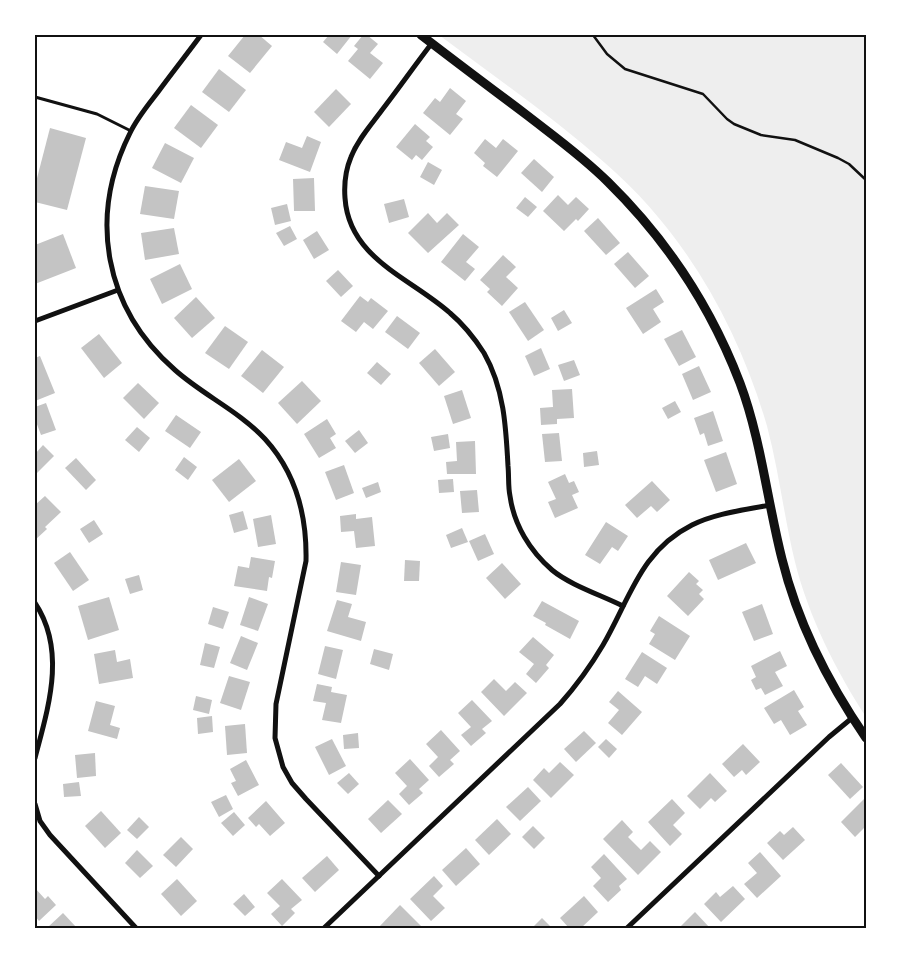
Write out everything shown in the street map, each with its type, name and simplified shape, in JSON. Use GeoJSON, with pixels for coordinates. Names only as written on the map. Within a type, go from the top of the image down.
{"type":"FeatureCollection","features":[{"type":"Feature","properties":{"kind":"street"},"geometry":{"type":"LineString","coordinates":[[201,35],[130,131],[120,155],[112,179],[108,203],[109,256],[118,290],[135,325],[155,352],[176,371],[243,420],[265,439],[291,477],[304,515],[307,540],[306,561],[276,704],[275,738],[283,768],[292,783],[379,876]]}},
{"type":"Feature","properties":{"kind":"street"},"geometry":{"type":"LineString","coordinates":[[421,35],[572,150],[607,180],[641,216],[669,252],[699,298],[722,342],[740,383],[752,421],[782,560],[803,623],[821,663],[852,718],[866,738]]}},
{"type":"Feature","properties":{"kind":"street"},"geometry":{"type":"LineString","coordinates":[[432,43],[360,140],[350,158],[346,174],[346,209],[360,240],[377,261],[450,313],[469,332],[484,353],[499,387],[504,412],[510,496],[519,527],[526,541],[536,555],[560,576],[623,606]]}},
{"type":"Feature","properties":{"kind":"street"},"geometry":{"type":"LineString","coordinates":[[35,321],[118,290]]}},
{"type":"Feature","properties":{"kind":"street"},"geometry":{"type":"LineString","coordinates":[[324,928],[560,704],[591,664],[603,645],[636,579],[648,561],[663,545],[676,534],[693,524],[715,516],[770,505]]}},
{"type":"Feature","properties":{"kind":"street"},"geometry":{"type":"LineString","coordinates":[[35,603],[50,636],[53,682],[35,758]]}},
{"type":"Feature","properties":{"kind":"street"},"geometry":{"type":"LineString","coordinates":[[627,928],[829,737],[852,718]]}},
{"type":"Feature","properties":{"kind":"street"},"geometry":{"type":"LineString","coordinates":[[35,804],[40,820],[50,835],[136,928]]}},
{"type":"Feature","properties":{"kind":"lane"},"geometry":{"type":"LineString","coordinates":[[35,97],[97,114],[130,131]]}},
{"type":"Feature","properties":{"kind":"path"},"geometry":{"type":"LineString","coordinates":[[593,35],[607,54],[626,69],[703,94],[734,124],[761,135],[795,140],[838,158],[849,164],[866,180]]}},
{"type":"Feature","properties":{"kind":"shaded area"},"geometry":{"type":"Polygon","coordinates":[[[439,35],[866,35],[866,717],[834,662],[807,602],[795,562],[767,426],[741,352],[705,283],[660,219],[605,163],[544,113],[439,35]]]}},
{"type":"Feature","properties":{"kind":"building"},"geometry":{"type":"Polygon","coordinates":[[[245,35],[259,35],[272,46],[250,73],[228,56],[245,35]]]}},
{"type":"Feature","properties":{"kind":"building"},"geometry":{"type":"Polygon","coordinates":[[[329,35],[352,35],[337,54],[323,42],[329,35]]]}},
{"type":"Feature","properties":{"kind":"building"},"geometry":{"type":"Polygon","coordinates":[[[363,35],[367,35],[378,44],[370,53],[383,63],[370,79],[348,61],[358,49],[354,46],[363,35]]]}},
{"type":"Feature","properties":{"kind":"building"},"geometry":{"type":"Polygon","coordinates":[[[219,69],[246,90],[229,112],[202,92],[219,69]]]}},
{"type":"Feature","properties":{"kind":"building"},"geometry":{"type":"Polygon","coordinates":[[[450,88],[466,101],[456,114],[463,119],[450,135],[423,113],[435,98],[440,102],[450,88]]]}},
{"type":"Feature","properties":{"kind":"building"},"geometry":{"type":"Polygon","coordinates":[[[336,89],[351,104],[329,127],[314,112],[336,89]]]}},
{"type":"Feature","properties":{"kind":"building"},"geometry":{"type":"Polygon","coordinates":[[[191,105],[218,125],[201,148],[174,128],[191,105]]]}},
{"type":"Feature","properties":{"kind":"building"},"geometry":{"type":"Polygon","coordinates":[[[415,124],[430,137],[426,141],[433,147],[422,160],[416,155],[412,160],[396,147],[415,124]]]}},
{"type":"Feature","properties":{"kind":"building"},"geometry":{"type":"Polygon","coordinates":[[[50,128],[86,138],[67,210],[35,202],[35,186],[50,128]]]}},
{"type":"Feature","properties":{"kind":"building"},"geometry":{"type":"Polygon","coordinates":[[[307,136],[321,142],[310,172],[279,160],[286,142],[302,148],[307,136]]]}},
{"type":"Feature","properties":{"kind":"building"},"geometry":{"type":"Polygon","coordinates":[[[485,139],[496,148],[503,139],[518,151],[497,177],[483,166],[485,163],[474,153],[485,139]]]}},
{"type":"Feature","properties":{"kind":"building"},"geometry":{"type":"Polygon","coordinates":[[[165,143],[194,158],[181,183],[152,168],[165,143]]]}},
{"type":"Feature","properties":{"kind":"building"},"geometry":{"type":"Polygon","coordinates":[[[534,159],[554,177],[542,192],[521,173],[534,159]]]}},
{"type":"Feature","properties":{"kind":"building"},"geometry":{"type":"Polygon","coordinates":[[[428,162],[442,170],[434,185],[420,177],[428,162]]]}},
{"type":"Feature","properties":{"kind":"building"},"geometry":{"type":"Polygon","coordinates":[[[314,178],[315,211],[294,211],[293,179],[314,178]]]}},
{"type":"Feature","properties":{"kind":"building"},"geometry":{"type":"Polygon","coordinates":[[[145,186],[179,191],[174,219],[140,214],[145,186]]]}},
{"type":"Feature","properties":{"kind":"building"},"geometry":{"type":"Polygon","coordinates":[[[558,195],[568,205],[576,197],[589,209],[578,221],[576,219],[564,231],[543,211],[558,195]]]}},
{"type":"Feature","properties":{"kind":"building"},"geometry":{"type":"Polygon","coordinates":[[[525,197],[537,207],[528,217],[516,208],[525,197]]]}},
{"type":"Feature","properties":{"kind":"building"},"geometry":{"type":"Polygon","coordinates":[[[404,199],[409,217],[389,223],[384,204],[404,199]]]}},
{"type":"Feature","properties":{"kind":"building"},"geometry":{"type":"Polygon","coordinates":[[[287,204],[291,221],[275,225],[271,208],[287,204]]]}},
{"type":"Feature","properties":{"kind":"building"},"geometry":{"type":"Polygon","coordinates":[[[428,213],[437,223],[447,213],[459,225],[428,253],[408,233],[428,213]]]}},
{"type":"Feature","properties":{"kind":"building"},"geometry":{"type":"Polygon","coordinates":[[[598,218],[620,243],[606,255],[584,231],[598,218]]]}},
{"type":"Feature","properties":{"kind":"building"},"geometry":{"type":"Polygon","coordinates":[[[290,226],[297,239],[284,246],[276,233],[290,226]]]}},
{"type":"Feature","properties":{"kind":"building"},"geometry":{"type":"Polygon","coordinates":[[[174,228],[179,254],[145,260],[141,233],[174,228]]]}},
{"type":"Feature","properties":{"kind":"building"},"geometry":{"type":"Polygon","coordinates":[[[317,231],[329,250],[314,259],[303,240],[317,231]]]}},
{"type":"Feature","properties":{"kind":"building"},"geometry":{"type":"Polygon","coordinates":[[[63,234],[76,268],[35,284],[35,245],[63,234]]]}},
{"type":"Feature","properties":{"kind":"building"},"geometry":{"type":"Polygon","coordinates":[[[463,234],[479,247],[466,262],[475,269],[465,281],[441,262],[463,234]]]}},
{"type":"Feature","properties":{"kind":"building"},"geometry":{"type":"Polygon","coordinates":[[[628,252],[649,276],[635,288],[614,264],[628,252]]]}},
{"type":"Feature","properties":{"kind":"building"},"geometry":{"type":"Polygon","coordinates":[[[503,255],[516,267],[506,277],[518,288],[502,306],[487,292],[490,289],[480,280],[503,255]]]}},
{"type":"Feature","properties":{"kind":"building"},"geometry":{"type":"Polygon","coordinates":[[[180,264],[192,289],[162,304],[150,279],[180,264]]]}},
{"type":"Feature","properties":{"kind":"building"},"geometry":{"type":"Polygon","coordinates":[[[338,270],[353,286],[341,297],[326,281],[338,270]]]}},
{"type":"Feature","properties":{"kind":"building"},"geometry":{"type":"Polygon","coordinates":[[[656,289],[664,302],[653,309],[661,322],[643,334],[626,308],[656,289]]]}},
{"type":"Feature","properties":{"kind":"building"},"geometry":{"type":"Polygon","coordinates":[[[360,296],[368,302],[371,298],[388,311],[373,329],[364,322],[356,332],[341,321],[360,296]]]}},
{"type":"Feature","properties":{"kind":"building"},"geometry":{"type":"Polygon","coordinates":[[[196,297],[215,318],[192,338],[174,318],[196,297]]]}},
{"type":"Feature","properties":{"kind":"building"},"geometry":{"type":"Polygon","coordinates":[[[525,302],[544,330],[528,341],[509,312],[525,302]]]}},
{"type":"Feature","properties":{"kind":"building"},"geometry":{"type":"Polygon","coordinates":[[[564,310],[572,323],[558,331],[551,318],[564,310]]]}},
{"type":"Feature","properties":{"kind":"building"},"geometry":{"type":"Polygon","coordinates":[[[397,316],[420,333],[408,349],[385,332],[397,316]]]}},
{"type":"Feature","properties":{"kind":"building"},"geometry":{"type":"Polygon","coordinates":[[[225,326],[248,342],[229,369],[205,353],[225,326]]]}},
{"type":"Feature","properties":{"kind":"building"},"geometry":{"type":"Polygon","coordinates":[[[682,330],[696,357],[679,366],[664,339],[682,330]]]}},
{"type":"Feature","properties":{"kind":"building"},"geometry":{"type":"Polygon","coordinates":[[[99,334],[122,363],[104,378],[81,348],[99,334]]]}},
{"type":"Feature","properties":{"kind":"building"},"geometry":{"type":"Polygon","coordinates":[[[541,348],[550,369],[534,376],[525,356],[541,348]]]}},
{"type":"Feature","properties":{"kind":"building"},"geometry":{"type":"Polygon","coordinates":[[[435,349],[455,372],[439,386],[419,363],[435,349]]]}},
{"type":"Feature","properties":{"kind":"building"},"geometry":{"type":"Polygon","coordinates":[[[262,350],[284,367],[263,393],[241,376],[262,350]]]}},
{"type":"Feature","properties":{"kind":"building"},"geometry":{"type":"Polygon","coordinates":[[[40,356],[55,393],[35,401],[35,358],[40,356]]]}},
{"type":"Feature","properties":{"kind":"building"},"geometry":{"type":"Polygon","coordinates":[[[574,360],[580,375],[564,381],[558,365],[574,360]]]}},
{"type":"Feature","properties":{"kind":"building"},"geometry":{"type":"Polygon","coordinates":[[[377,362],[391,374],[381,385],[367,373],[377,362]]]}},
{"type":"Feature","properties":{"kind":"building"},"geometry":{"type":"Polygon","coordinates":[[[699,366],[711,392],[693,400],[682,374],[699,366]]]}},
{"type":"Feature","properties":{"kind":"building"},"geometry":{"type":"Polygon","coordinates":[[[302,381],[321,401],[297,424],[278,403],[302,381]]]}},
{"type":"Feature","properties":{"kind":"building"},"geometry":{"type":"Polygon","coordinates":[[[138,383],[159,403],[144,419],[123,398],[138,383]]]}},
{"type":"Feature","properties":{"kind":"building"},"geometry":{"type":"Polygon","coordinates":[[[572,389],[574,418],[557,419],[557,424],[541,425],[540,408],[553,407],[552,390],[572,389]]]}},
{"type":"Feature","properties":{"kind":"building"},"geometry":{"type":"Polygon","coordinates":[[[462,390],[471,418],[453,424],[444,396],[462,390]]]}},
{"type":"Feature","properties":{"kind":"building"},"geometry":{"type":"Polygon","coordinates":[[[675,401],[681,412],[668,419],[662,408],[675,401]]]}},
{"type":"Feature","properties":{"kind":"building"},"geometry":{"type":"Polygon","coordinates":[[[46,403],[56,430],[41,435],[35,419],[35,407],[46,403]]]}},
{"type":"Feature","properties":{"kind":"building"},"geometry":{"type":"Polygon","coordinates":[[[713,411],[723,441],[708,446],[704,433],[700,435],[694,418],[713,411]]]}},
{"type":"Feature","properties":{"kind":"building"},"geometry":{"type":"Polygon","coordinates":[[[176,415],[201,432],[190,448],[165,431],[176,415]]]}},
{"type":"Feature","properties":{"kind":"building"},"geometry":{"type":"Polygon","coordinates":[[[327,419],[336,434],[330,438],[336,448],[319,458],[304,434],[327,419]]]}},
{"type":"Feature","properties":{"kind":"building"},"geometry":{"type":"Polygon","coordinates":[[[137,427],[150,438],[139,452],[125,440],[137,427]]]}},
{"type":"Feature","properties":{"kind":"building"},"geometry":{"type":"Polygon","coordinates":[[[359,430],[368,443],[355,453],[345,441],[359,430]]]}},
{"type":"Feature","properties":{"kind":"building"},"geometry":{"type":"Polygon","coordinates":[[[559,433],[562,461],[545,462],[542,434],[559,433]]]}},
{"type":"Feature","properties":{"kind":"building"},"geometry":{"type":"Polygon","coordinates":[[[448,434],[450,448],[434,451],[431,437],[448,434]]]}},
{"type":"Feature","properties":{"kind":"building"},"geometry":{"type":"Polygon","coordinates":[[[475,441],[476,474],[447,474],[446,462],[457,461],[456,442],[475,441]]]}},
{"type":"Feature","properties":{"kind":"building"},"geometry":{"type":"Polygon","coordinates":[[[43,445],[54,456],[35,475],[35,454],[43,445]]]}},
{"type":"Feature","properties":{"kind":"building"},"geometry":{"type":"Polygon","coordinates":[[[597,451],[599,465],[584,467],[583,453],[597,451]]]}},
{"type":"Feature","properties":{"kind":"building"},"geometry":{"type":"Polygon","coordinates":[[[726,452],[737,484],[716,492],[704,460],[726,452]]]}},
{"type":"Feature","properties":{"kind":"building"},"geometry":{"type":"Polygon","coordinates":[[[184,457],[197,467],[188,480],[175,470],[184,457]]]}},
{"type":"Feature","properties":{"kind":"building"},"geometry":{"type":"Polygon","coordinates":[[[76,458],[96,480],[86,490],[65,468],[76,458]]]}},
{"type":"Feature","properties":{"kind":"building"},"geometry":{"type":"Polygon","coordinates":[[[239,459],[256,481],[229,502],[212,480],[239,459]]]}},
{"type":"Feature","properties":{"kind":"building"},"geometry":{"type":"Polygon","coordinates":[[[344,465],[354,493],[336,500],[325,472],[344,465]]]}},
{"type":"Feature","properties":{"kind":"building"},"geometry":{"type":"Polygon","coordinates":[[[565,474],[569,483],[574,481],[579,492],[572,495],[578,508],[555,518],[548,502],[556,499],[548,482],[565,474]]]}},
{"type":"Feature","properties":{"kind":"building"},"geometry":{"type":"Polygon","coordinates":[[[453,479],[454,492],[439,493],[438,480],[453,479]]]}},
{"type":"Feature","properties":{"kind":"building"},"geometry":{"type":"Polygon","coordinates":[[[652,481],[670,500],[657,512],[651,506],[637,518],[625,505],[652,481]]]}},
{"type":"Feature","properties":{"kind":"building"},"geometry":{"type":"Polygon","coordinates":[[[378,482],[381,492],[366,498],[362,488],[378,482]]]}},
{"type":"Feature","properties":{"kind":"building"},"geometry":{"type":"Polygon","coordinates":[[[477,490],[479,512],[462,513],[460,491],[477,490]]]}},
{"type":"Feature","properties":{"kind":"building"},"geometry":{"type":"Polygon","coordinates":[[[45,496],[61,512],[45,527],[47,529],[35,540],[35,505],[45,496]]]}},
{"type":"Feature","properties":{"kind":"building"},"geometry":{"type":"Polygon","coordinates":[[[243,511],[248,529],[234,533],[229,515],[243,511]]]}},
{"type":"Feature","properties":{"kind":"building"},"geometry":{"type":"Polygon","coordinates":[[[356,514],[356,519],[372,517],[375,546],[356,548],[354,531],[341,532],[340,516],[356,514]]]}},
{"type":"Feature","properties":{"kind":"building"},"geometry":{"type":"Polygon","coordinates":[[[271,515],[276,544],[258,547],[253,519],[271,515]]]}},
{"type":"Feature","properties":{"kind":"building"},"geometry":{"type":"Polygon","coordinates":[[[94,520],[103,534],[89,543],[80,529],[94,520]]]}},
{"type":"Feature","properties":{"kind":"building"},"geometry":{"type":"Polygon","coordinates":[[[606,522],[628,536],[618,551],[612,547],[600,564],[585,555],[606,522]]]}},
{"type":"Feature","properties":{"kind":"building"},"geometry":{"type":"Polygon","coordinates":[[[462,528],[468,542],[451,548],[446,535],[462,528]]]}},
{"type":"Feature","properties":{"kind":"building"},"geometry":{"type":"Polygon","coordinates":[[[485,534],[494,554],[478,561],[469,541],[485,534]]]}},
{"type":"Feature","properties":{"kind":"building"},"geometry":{"type":"Polygon","coordinates":[[[746,543],[756,563],[718,580],[709,560],[746,543]]]}},
{"type":"Feature","properties":{"kind":"building"},"geometry":{"type":"Polygon","coordinates":[[[70,552],[89,580],[73,591],[54,563],[70,552]]]}},
{"type":"Feature","properties":{"kind":"building"},"geometry":{"type":"Polygon","coordinates":[[[251,557],[275,561],[272,578],[269,577],[267,591],[234,586],[238,566],[249,568],[251,557]]]}},
{"type":"Feature","properties":{"kind":"building"},"geometry":{"type":"Polygon","coordinates":[[[405,560],[420,561],[419,581],[404,581],[405,560]]]}},
{"type":"Feature","properties":{"kind":"building"},"geometry":{"type":"Polygon","coordinates":[[[341,562],[361,565],[356,595],[336,592],[341,562]]]}},
{"type":"Feature","properties":{"kind":"building"},"geometry":{"type":"Polygon","coordinates":[[[502,563],[521,584],[505,599],[486,578],[502,563]]]}},
{"type":"Feature","properties":{"kind":"building"},"geometry":{"type":"Polygon","coordinates":[[[689,572],[699,581],[696,584],[703,590],[699,594],[704,599],[688,616],[667,596],[689,572]]]}},
{"type":"Feature","properties":{"kind":"building"},"geometry":{"type":"Polygon","coordinates":[[[139,575],[143,590],[130,594],[125,579],[139,575]]]}},
{"type":"Feature","properties":{"kind":"building"},"geometry":{"type":"Polygon","coordinates":[[[109,597],[119,630],[88,640],[78,606],[109,597]]]}},
{"type":"Feature","properties":{"kind":"building"},"geometry":{"type":"Polygon","coordinates":[[[249,597],[268,604],[258,631],[240,625],[249,597]]]}},
{"type":"Feature","properties":{"kind":"building"},"geometry":{"type":"Polygon","coordinates":[[[337,600],[352,604],[348,617],[366,622],[361,641],[327,631],[337,600]]]}},
{"type":"Feature","properties":{"kind":"building"},"geometry":{"type":"Polygon","coordinates":[[[542,601],[579,621],[570,639],[533,616],[542,601]]]}},
{"type":"Feature","properties":{"kind":"building"},"geometry":{"type":"Polygon","coordinates":[[[762,604],[773,634],[754,641],[742,612],[762,604]]]}},
{"type":"Feature","properties":{"kind":"building"},"geometry":{"type":"Polygon","coordinates":[[[213,607],[229,612],[223,629],[208,624],[213,607]]]}},
{"type":"Feature","properties":{"kind":"building"},"geometry":{"type":"Polygon","coordinates":[[[659,616],[690,636],[675,660],[649,644],[655,634],[650,631],[659,616]]]}},
{"type":"Feature","properties":{"kind":"building"},"geometry":{"type":"Polygon","coordinates":[[[241,636],[258,643],[247,670],[230,663],[241,636]]]}},
{"type":"Feature","properties":{"kind":"building"},"geometry":{"type":"Polygon","coordinates":[[[533,637],[554,655],[546,665],[549,668],[536,683],[526,674],[534,664],[519,652],[533,637]]]}},
{"type":"Feature","properties":{"kind":"building"},"geometry":{"type":"Polygon","coordinates":[[[205,643],[220,647],[214,668],[200,665],[205,643]]]}},
{"type":"Feature","properties":{"kind":"building"},"geometry":{"type":"Polygon","coordinates":[[[325,646],[343,650],[336,679],[318,674],[325,646]]]}},
{"type":"Feature","properties":{"kind":"building"},"geometry":{"type":"Polygon","coordinates":[[[374,649],[393,654],[389,670],[370,664],[374,649]]]}},
{"type":"Feature","properties":{"kind":"building"},"geometry":{"type":"Polygon","coordinates":[[[115,650],[117,662],[130,659],[133,678],[99,684],[94,654],[115,650]]]}},
{"type":"Feature","properties":{"kind":"building"},"geometry":{"type":"Polygon","coordinates":[[[780,651],[787,666],[775,672],[783,686],[765,695],[761,688],[756,690],[751,680],[756,677],[751,666],[780,651]]]}},
{"type":"Feature","properties":{"kind":"building"},"geometry":{"type":"Polygon","coordinates":[[[642,652],[667,668],[657,684],[645,676],[638,687],[625,679],[642,652]]]}},
{"type":"Feature","properties":{"kind":"building"},"geometry":{"type":"Polygon","coordinates":[[[229,676],[250,682],[241,710],[220,703],[229,676]]]}},
{"type":"Feature","properties":{"kind":"building"},"geometry":{"type":"Polygon","coordinates":[[[494,679],[506,691],[515,682],[527,693],[504,716],[481,692],[494,679]]]}},
{"type":"Feature","properties":{"kind":"building"},"geometry":{"type":"Polygon","coordinates":[[[317,684],[332,687],[331,692],[347,695],[341,723],[322,720],[326,703],[313,701],[317,684]]]}},
{"type":"Feature","properties":{"kind":"building"},"geometry":{"type":"Polygon","coordinates":[[[794,690],[804,707],[798,711],[807,725],[790,735],[781,720],[774,724],[764,708],[794,690]]]}},
{"type":"Feature","properties":{"kind":"building"},"geometry":{"type":"Polygon","coordinates":[[[618,691],[642,712],[622,735],[608,723],[619,710],[609,702],[618,691]]]}},
{"type":"Feature","properties":{"kind":"building"},"geometry":{"type":"Polygon","coordinates":[[[196,696],[212,700],[209,714],[193,710],[196,696]]]}},
{"type":"Feature","properties":{"kind":"building"},"geometry":{"type":"Polygon","coordinates":[[[472,700],[492,721],[482,729],[486,733],[471,746],[461,735],[471,727],[458,713],[472,700]]]}},
{"type":"Feature","properties":{"kind":"building"},"geometry":{"type":"Polygon","coordinates":[[[96,701],[115,706],[110,725],[120,728],[117,739],[88,731],[96,701]]]}},
{"type":"Feature","properties":{"kind":"building"},"geometry":{"type":"Polygon","coordinates":[[[212,716],[213,732],[198,734],[197,718],[212,716]]]}},
{"type":"Feature","properties":{"kind":"building"},"geometry":{"type":"Polygon","coordinates":[[[245,724],[247,753],[227,755],[225,726],[245,724]]]}},
{"type":"Feature","properties":{"kind":"building"},"geometry":{"type":"Polygon","coordinates":[[[441,730],[460,751],[450,760],[454,764],[439,777],[429,766],[438,757],[426,744],[441,730]]]}},
{"type":"Feature","properties":{"kind":"building"},"geometry":{"type":"Polygon","coordinates":[[[584,731],[596,743],[576,762],[564,749],[584,731]]]}},
{"type":"Feature","properties":{"kind":"building"},"geometry":{"type":"Polygon","coordinates":[[[358,733],[359,748],[344,749],[343,735],[358,733]]]}},
{"type":"Feature","properties":{"kind":"building"},"geometry":{"type":"Polygon","coordinates":[[[332,739],[346,766],[329,775],[315,747],[332,739]]]}},
{"type":"Feature","properties":{"kind":"building"},"geometry":{"type":"Polygon","coordinates":[[[606,739],[617,749],[609,758],[598,747],[606,739]]]}},
{"type":"Feature","properties":{"kind":"building"},"geometry":{"type":"Polygon","coordinates":[[[743,744],[760,762],[746,775],[742,770],[734,777],[722,764],[743,744]]]}},
{"type":"Feature","properties":{"kind":"building"},"geometry":{"type":"Polygon","coordinates":[[[95,753],[96,776],[77,778],[75,755],[95,753]]]}},
{"type":"Feature","properties":{"kind":"building"},"geometry":{"type":"Polygon","coordinates":[[[410,759],[429,780],[419,789],[423,793],[409,805],[399,794],[407,786],[395,773],[410,759]]]}},
{"type":"Feature","properties":{"kind":"building"},"geometry":{"type":"Polygon","coordinates":[[[246,760],[259,785],[238,796],[231,783],[236,781],[230,769],[246,760]]]}},
{"type":"Feature","properties":{"kind":"building"},"geometry":{"type":"Polygon","coordinates":[[[560,762],[574,775],[551,798],[533,780],[544,768],[549,773],[560,762]]]}},
{"type":"Feature","properties":{"kind":"building"},"geometry":{"type":"Polygon","coordinates":[[[841,763],[863,787],[850,799],[828,775],[841,763]]]}},
{"type":"Feature","properties":{"kind":"building"},"geometry":{"type":"Polygon","coordinates":[[[349,773],[359,784],[348,794],[337,783],[349,773]]]}},
{"type":"Feature","properties":{"kind":"building"},"geometry":{"type":"Polygon","coordinates":[[[710,773],[727,791],[715,802],[711,798],[700,809],[687,796],[710,773]]]}},
{"type":"Feature","properties":{"kind":"building"},"geometry":{"type":"Polygon","coordinates":[[[79,782],[81,796],[64,797],[63,784],[79,782]]]}},
{"type":"Feature","properties":{"kind":"building"},"geometry":{"type":"Polygon","coordinates":[[[528,787],[541,801],[520,821],[506,807],[528,787]]]}},
{"type":"Feature","properties":{"kind":"building"},"geometry":{"type":"Polygon","coordinates":[[[226,795],[233,809],[219,817],[211,802],[226,795]]]}},
{"type":"Feature","properties":{"kind":"building"},"geometry":{"type":"Polygon","coordinates":[[[866,797],[866,829],[864,828],[855,837],[841,822],[866,797]]]}},
{"type":"Feature","properties":{"kind":"building"},"geometry":{"type":"Polygon","coordinates":[[[672,799],[685,813],[673,825],[682,834],[670,846],[648,822],[672,799]]]}},
{"type":"Feature","properties":{"kind":"building"},"geometry":{"type":"Polygon","coordinates":[[[388,800],[402,814],[381,833],[368,819],[388,800]]]}},
{"type":"Feature","properties":{"kind":"building"},"geometry":{"type":"Polygon","coordinates":[[[266,801],[285,823],[270,836],[259,824],[256,827],[248,818],[266,801]]]}},
{"type":"Feature","properties":{"kind":"building"},"geometry":{"type":"Polygon","coordinates":[[[101,811],[121,833],[105,848],[85,826],[101,811]]]}},
{"type":"Feature","properties":{"kind":"building"},"geometry":{"type":"Polygon","coordinates":[[[234,812],[245,825],[233,836],[221,823],[234,812]]]}},
{"type":"Feature","properties":{"kind":"building"},"geometry":{"type":"Polygon","coordinates":[[[139,817],[149,827],[137,839],[127,830],[139,817]]]}},
{"type":"Feature","properties":{"kind":"building"},"geometry":{"type":"Polygon","coordinates":[[[497,819],[511,834],[489,855],[475,840],[497,819]]]}},
{"type":"Feature","properties":{"kind":"building"},"geometry":{"type":"Polygon","coordinates":[[[622,820],[633,832],[628,837],[641,850],[650,841],[661,852],[638,875],[603,839],[622,820]]]}},
{"type":"Feature","properties":{"kind":"building"},"geometry":{"type":"Polygon","coordinates":[[[533,826],[545,838],[534,849],[522,837],[533,826]]]}},
{"type":"Feature","properties":{"kind":"building"},"geometry":{"type":"Polygon","coordinates":[[[793,827],[805,840],[783,860],[767,843],[780,831],[784,835],[793,827]]]}},
{"type":"Feature","properties":{"kind":"building"},"geometry":{"type":"Polygon","coordinates":[[[181,837],[193,849],[176,867],[163,855],[181,837]]]}},
{"type":"Feature","properties":{"kind":"building"},"geometry":{"type":"Polygon","coordinates":[[[466,848],[480,864],[456,886],[442,870],[466,848]]]}},
{"type":"Feature","properties":{"kind":"building"},"geometry":{"type":"Polygon","coordinates":[[[137,850],[153,866],[140,878],[125,863],[137,850]]]}},
{"type":"Feature","properties":{"kind":"building"},"geometry":{"type":"Polygon","coordinates":[[[760,852],[781,876],[757,898],[744,884],[757,873],[748,863],[760,852]]]}},
{"type":"Feature","properties":{"kind":"building"},"geometry":{"type":"Polygon","coordinates":[[[604,854],[627,879],[619,886],[621,890],[608,902],[593,886],[601,878],[591,867],[604,854]]]}},
{"type":"Feature","properties":{"kind":"building"},"geometry":{"type":"Polygon","coordinates":[[[327,856],[339,870],[315,892],[302,878],[327,856]]]}},
{"type":"Feature","properties":{"kind":"building"},"geometry":{"type":"Polygon","coordinates":[[[434,876],[443,886],[433,896],[445,908],[431,921],[410,899],[434,876]]]}},
{"type":"Feature","properties":{"kind":"building"},"geometry":{"type":"Polygon","coordinates":[[[177,879],[197,901],[181,916],[161,894],[177,879]]]}},
{"type":"Feature","properties":{"kind":"building"},"geometry":{"type":"Polygon","coordinates":[[[282,879],[302,900],[291,909],[295,913],[282,926],[271,914],[280,906],[267,893],[282,879]]]}},
{"type":"Feature","properties":{"kind":"building"},"geometry":{"type":"Polygon","coordinates":[[[733,886],[745,899],[721,922],[704,904],[716,892],[720,897],[733,886]]]}},
{"type":"Feature","properties":{"kind":"building"},"geometry":{"type":"Polygon","coordinates":[[[35,888],[45,899],[48,896],[56,905],[39,921],[35,916],[35,888]]]}},
{"type":"Feature","properties":{"kind":"building"},"geometry":{"type":"Polygon","coordinates":[[[244,894],[255,907],[245,916],[233,904],[244,894]]]}},
{"type":"Feature","properties":{"kind":"building"},"geometry":{"type":"Polygon","coordinates":[[[584,896],[598,912],[581,928],[569,928],[560,918],[584,896]]]}},
{"type":"Feature","properties":{"kind":"building"},"geometry":{"type":"Polygon","coordinates":[[[400,905],[423,928],[378,928],[400,905]]]}},
{"type":"Feature","properties":{"kind":"building"},"geometry":{"type":"Polygon","coordinates":[[[695,912],[710,928],[679,928],[695,912]]]}},
{"type":"Feature","properties":{"kind":"building"},"geometry":{"type":"Polygon","coordinates":[[[63,913],[77,928],[47,928],[63,913]]]}},
{"type":"Feature","properties":{"kind":"building"},"geometry":{"type":"Polygon","coordinates":[[[542,918],[552,928],[532,928],[542,918]]]}}]}
